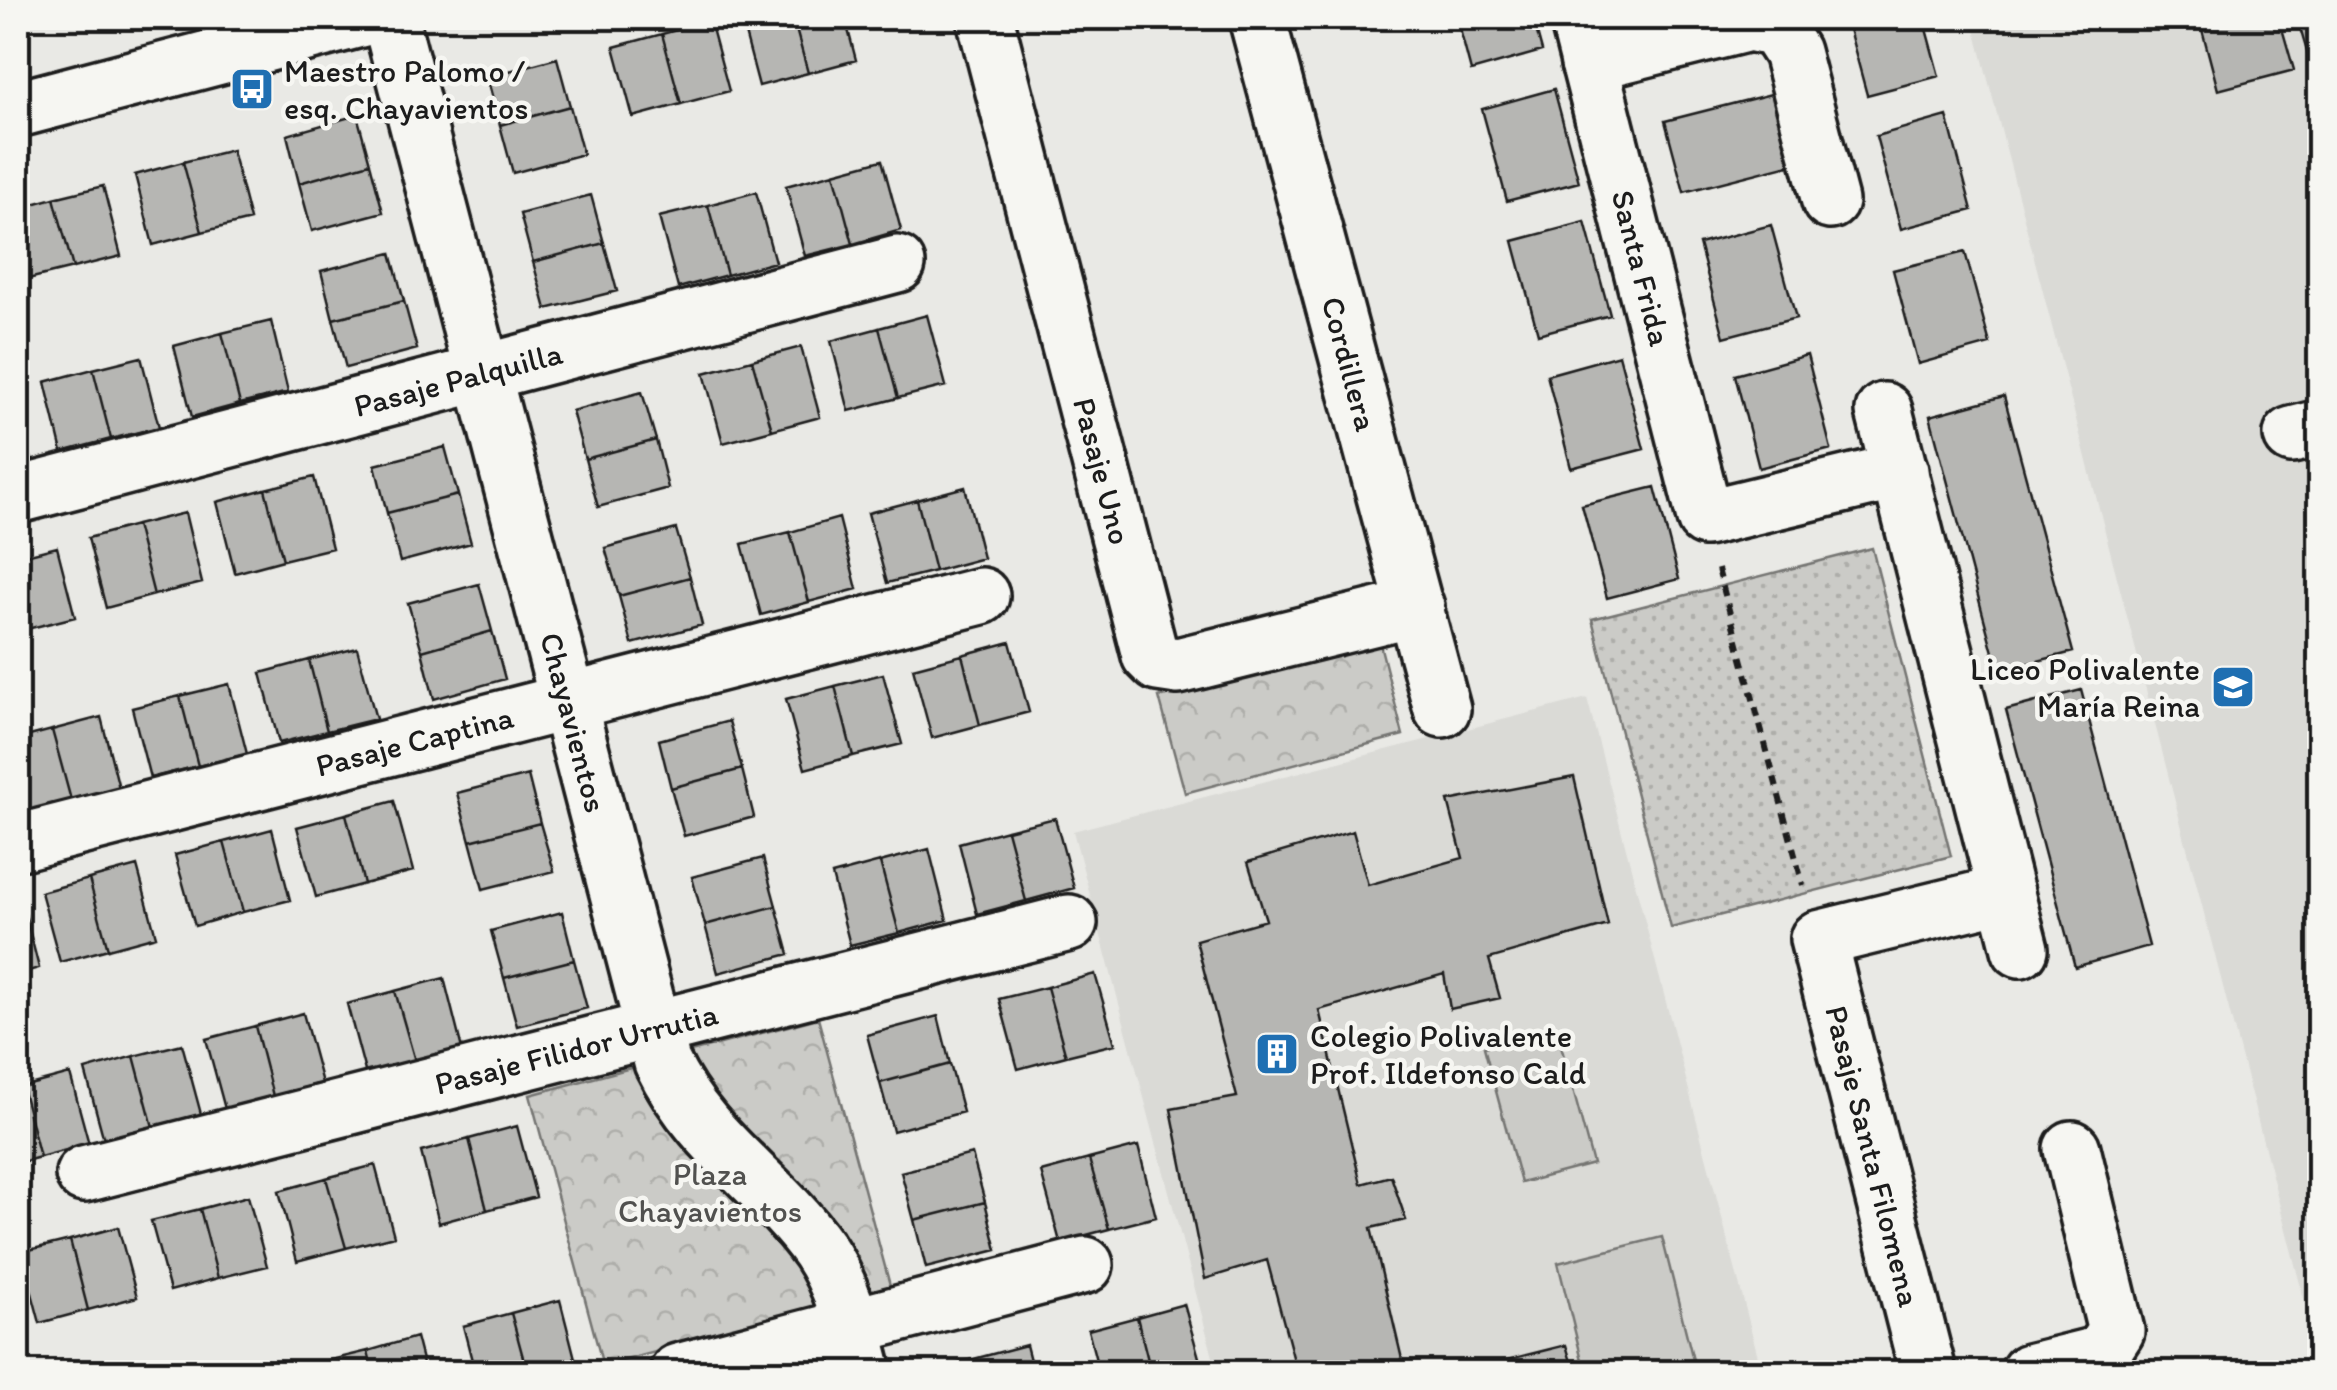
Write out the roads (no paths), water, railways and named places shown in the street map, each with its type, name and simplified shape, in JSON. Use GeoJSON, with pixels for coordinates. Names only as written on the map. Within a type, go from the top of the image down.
{"type":"FeatureCollection","features":[{"type":"Feature","properties":{"kind":"street"},"geometry":{"type":"LineString","coordinates":[[18,109],[231,34],[364,18]]}},
{"type":"Feature","properties":{"kind":"street","name":"Chayavientos"},"geometry":{"type":"LineString","coordinates":[[390,18],[662,1062],[695,1120],[818,1250],[843,1296],[858,1350]]}},
{"type":"Feature","properties":{"kind":"street","name":"Pasaje Uno"},"geometry":{"type":"LineString","coordinates":[[985,18],[1150,655],[1158,664],[1178,666],[1416,607]]}},
{"type":"Feature","properties":{"kind":"street","name":"Cordillera"},"geometry":{"type":"LineString","coordinates":[[1257,18],[1442,709]]}},
{"type":"Feature","properties":{"kind":"street"},"geometry":{"type":"LineString","coordinates":[[1584,40],[1749,23],[1776,29],[1791,52],[1830,201]]}},
{"type":"Feature","properties":{"kind":"street","name":"Santa Frida"},"geometry":{"type":"LineString","coordinates":[[1584,40],[1705,518],[1900,472]]}},
{"type":"Feature","properties":{"kind":"street","name":"Pasaje Palquilla"},"geometry":{"type":"LineString","coordinates":[[18,495],[897,264]]}},
{"type":"Feature","properties":{"kind":"street"},"geometry":{"type":"LineString","coordinates":[[1884,411],[2020,949]]}},
{"type":"Feature","properties":{"kind":"street","name":"Pasaje Captina"},"geometry":{"type":"LineString","coordinates":[[25,841],[981,596]]}},
{"type":"Feature","properties":{"kind":"street","name":"Pasaje Santa Filomena"},"geometry":{"type":"LineString","coordinates":[[1928,1372],[1818,939],[2006,893]]}},
{"type":"Feature","properties":{"kind":"street","name":"Pasaje Filidor Urrutia"},"geometry":{"type":"LineString","coordinates":[[84,1174],[1068,923]]}},
{"type":"Feature","properties":{"kind":"street"},"geometry":{"type":"LineString","coordinates":[[2029,1372],[2101,1354],[2116,1331],[2072,1148]]}},
{"type":"Feature","properties":{"kind":"street"},"geometry":{"type":"LineString","coordinates":[[678,1372],[858,1350],[1085,1265]]}},
{"type":"Feature","properties":{"kind":"place","name":"Maestro Palomo / esq. Chayavientos"},"geometry":{"type":"Point","coordinates":[252,89]}},
{"type":"Feature","properties":{"kind":"place","name":"Liceo Polivalente María Reina"},"geometry":{"type":"Point","coordinates":[2233,687]}},
{"type":"Feature","properties":{"kind":"place","name":"Colegio Polivalente Prof. Ildefonso Cald"},"geometry":{"type":"Point","coordinates":[1277,1054]}},
{"type":"Feature","properties":{"kind":"park label","name":"Plaza Chayavientos"},"geometry":{"type":"Point","coordinates":[710,1192]}}]}
